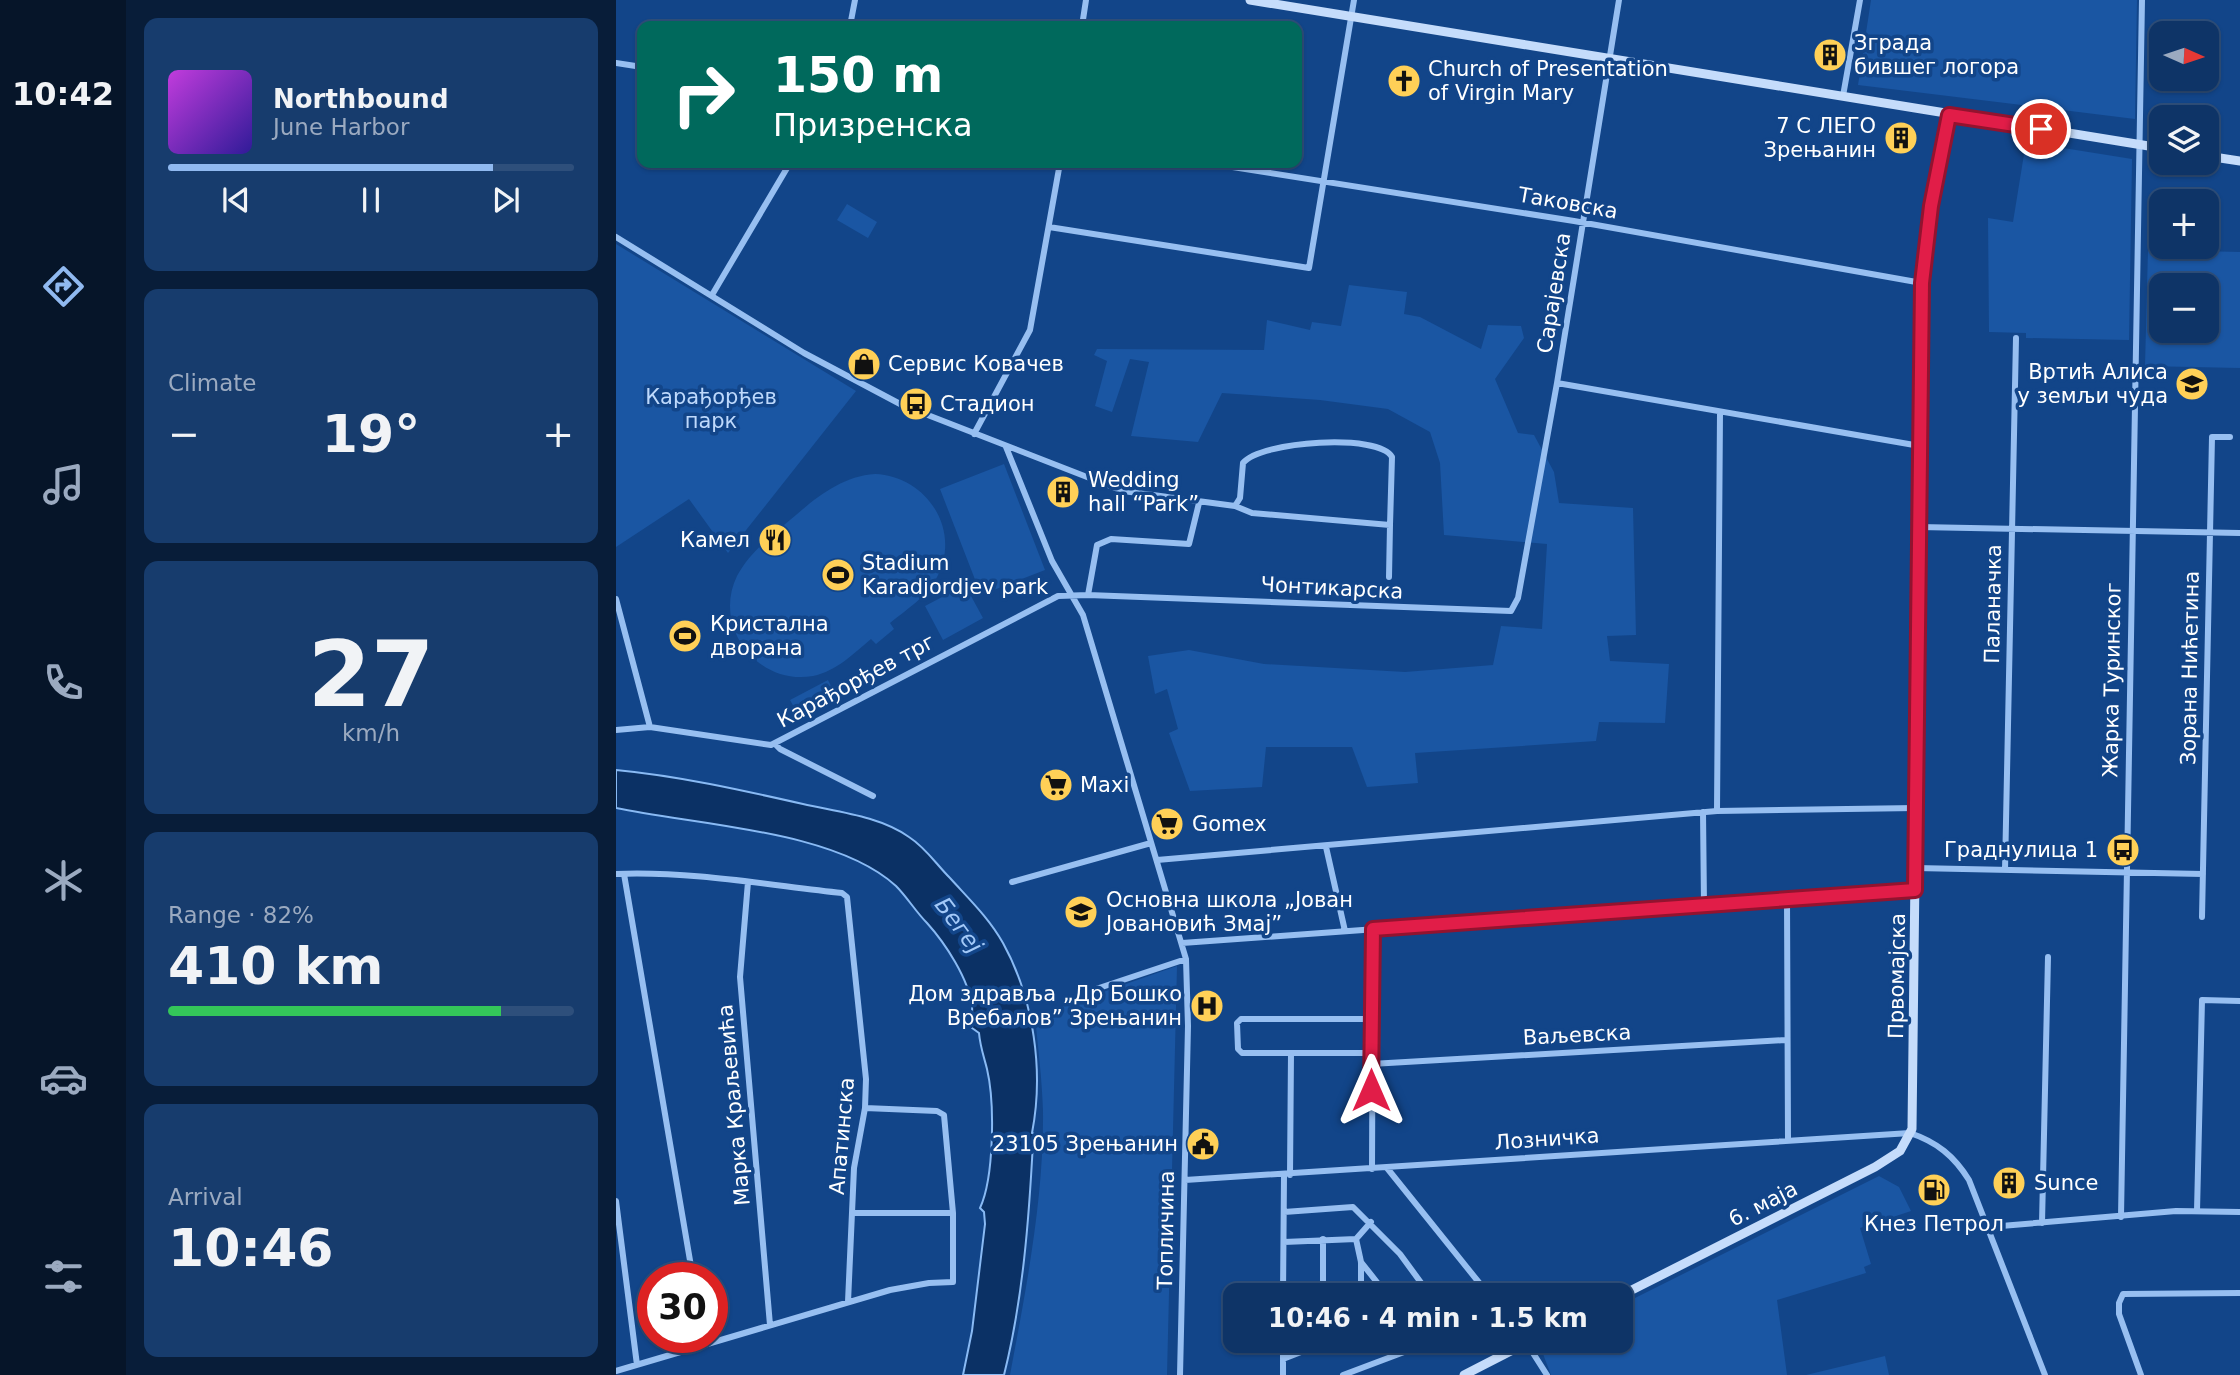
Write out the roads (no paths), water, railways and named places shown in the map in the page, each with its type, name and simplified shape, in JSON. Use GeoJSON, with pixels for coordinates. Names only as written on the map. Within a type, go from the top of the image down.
{"type":"FeatureCollection","features":[{"type":"Feature","properties":{"kind":"street"},"geometry":{"type":"LineString","coordinates":[[851,21],[855,0]]}},
{"type":"Feature","properties":{"kind":"street"},"geometry":{"type":"LineString","coordinates":[[1083,21],[1086,0]]}},
{"type":"Feature","properties":{"kind":"street"},"geometry":{"type":"LineString","coordinates":[[1250,0],[2149,146]]}},
{"type":"Feature","properties":{"kind":"street"},"geometry":{"type":"LineString","coordinates":[[1049,226],[1309,268],[1354,0]]}},
{"type":"Feature","properties":{"kind":"street","name":"Сарајевска"},"geometry":{"type":"LineString","coordinates":[[1527,550],[1558,383],[1619,0]]}},
{"type":"Feature","properties":{"kind":"street"},"geometry":{"type":"LineString","coordinates":[[1843,96],[1860,0]]}},
{"type":"Feature","properties":{"kind":"street","name":"Жарка Туринског"},"geometry":{"type":"LineString","coordinates":[[2121,1217],[2142,0]]}},
{"type":"Feature","properties":{"kind":"street"},"geometry":{"type":"LineString","coordinates":[[616,63],[637,66]]}},
{"type":"Feature","properties":{"kind":"street","name":"Првомајска"},"geometry":{"type":"LineString","coordinates":[[1910,1133],[1916,868],[1922,283],[1931,206],[1949,115]]}},
{"type":"Feature","properties":{"kind":"street"},"geometry":{"type":"LineString","coordinates":[[2219,158],[2240,161]]}},
{"type":"Feature","properties":{"kind":"street"},"geometry":{"type":"LineString","coordinates":[[712,295],[787,168]]}},
{"type":"Feature","properties":{"kind":"street"},"geometry":{"type":"LineString","coordinates":[[974,434],[1030,330],[1059,168]]}},
{"type":"Feature","properties":{"kind":"street","name":"Таковска"},"geometry":{"type":"LineString","coordinates":[[1241,168],[1583,223],[1922,283]]}},
{"type":"Feature","properties":{"kind":"street"},"geometry":{"type":"LineString","coordinates":[[616,237],[852,381],[902,405],[1123,491],[1235,506],[1263,515],[1390,525]]}},
{"type":"Feature","properties":{"kind":"street","name":"Паланачка"},"geometry":{"type":"LineString","coordinates":[[2004,870],[2016,338]]}},
{"type":"Feature","properties":{"kind":"street"},"geometry":{"type":"LineString","coordinates":[[1558,383],[1920,446]]}},
{"type":"Feature","properties":{"kind":"street"},"geometry":{"type":"LineString","coordinates":[[1717,811],[1720,412]]}},
{"type":"Feature","properties":{"kind":"street","name":"Зорана Нићетина"},"geometry":{"type":"LineString","coordinates":[[2202,917],[2212,437],[2230,438]]}},
{"type":"Feature","properties":{"kind":"street"},"geometry":{"type":"LineString","coordinates":[[1235,506],[1240,498],[1240,470],[1247,458],[1256,454],[1299,442],[1380,446],[1389,451],[1393,463],[1389,577]]}},
{"type":"Feature","properties":{"kind":"street"},"geometry":{"type":"LineString","coordinates":[[1006,447],[1052,561],[1073,596]]}},
{"type":"Feature","properties":{"kind":"street"},"geometry":{"type":"LineString","coordinates":[[1088,594],[1097,545],[1101,541],[1111,539],[1189,544],[1199,503]]}},
{"type":"Feature","properties":{"kind":"street"},"geometry":{"type":"LineString","coordinates":[[1919,527],[2240,533]]}},
{"type":"Feature","properties":{"kind":"street","name":"Чонтикарска"},"geometry":{"type":"LineString","coordinates":[[1088,594],[1506,612],[1516,604],[1527,550]]}},
{"type":"Feature","properties":{"kind":"street","name":"Карађорђев трг"},"geometry":{"type":"LineString","coordinates":[[616,730],[650,727],[757,745],[775,744],[1046,600],[1088,594]]}},
{"type":"Feature","properties":{"kind":"street","name":"Топличина"},"geometry":{"type":"LineString","coordinates":[[1073,596],[1083,615],[1185,959],[1188,1026],[1180,1375]]}},
{"type":"Feature","properties":{"kind":"street"},"geometry":{"type":"LineString","coordinates":[[616,599],[650,727]]}},
{"type":"Feature","properties":{"kind":"street"},"geometry":{"type":"LineString","coordinates":[[775,744],[778,748],[873,796]]}},
{"type":"Feature","properties":{"kind":"street"},"geometry":{"type":"LineString","coordinates":[[1157,860],[1717,811],[1916,808]]}},
{"type":"Feature","properties":{"kind":"street"},"geometry":{"type":"LineString","coordinates":[[1703,812],[1704,905]]}},
{"type":"Feature","properties":{"kind":"street"},"geometry":{"type":"LineString","coordinates":[[1012,882],[1152,843]]}},
{"type":"Feature","properties":{"kind":"street"},"geometry":{"type":"LineString","coordinates":[[1326,847],[1345,931]]}},
{"type":"Feature","properties":{"kind":"street"},"geometry":{"type":"LineString","coordinates":[[1916,868],[2203,874]]}},
{"type":"Feature","properties":{"kind":"street"},"geometry":{"type":"LineString","coordinates":[[690,1262],[620,874],[748,883]]}},
{"type":"Feature","properties":{"kind":"street","name":"Апатинска"},"geometry":{"type":"LineString","coordinates":[[748,883],[842,893],[850,904],[865,1065],[865,1108],[855,1160],[848,1302]]}},
{"type":"Feature","properties":{"kind":"street","name":"Марка Краљевића"},"geometry":{"type":"LineString","coordinates":[[748,883],[740,977],[770,1325]]}},
{"type":"Feature","properties":{"kind":"street"},"geometry":{"type":"LineString","coordinates":[[1182,943],[1915,890]]}},
{"type":"Feature","properties":{"kind":"street"},"geometry":{"type":"LineString","coordinates":[[1787,899],[1785,1040],[1788,1140]]}},
{"type":"Feature","properties":{"kind":"street"},"geometry":{"type":"LineString","coordinates":[[1372,1169],[1373,929]]}},
{"type":"Feature","properties":{"kind":"street"},"geometry":{"type":"LineString","coordinates":[[2042,1223],[2048,957]]}},
{"type":"Feature","properties":{"kind":"street"},"geometry":{"type":"LineString","coordinates":[[1084,993],[1185,959]]}},
{"type":"Feature","properties":{"kind":"street"},"geometry":{"type":"LineString","coordinates":[[2196,1211],[2202,1000],[2240,1001]]}},
{"type":"Feature","properties":{"kind":"street"},"geometry":{"type":"LineString","coordinates":[[1371,1053],[1241,1053],[1238,1049],[1237,1023],[1241,1019],[1372,1019]]}},
{"type":"Feature","properties":{"kind":"street","name":"Ваљевска"},"geometry":{"type":"LineString","coordinates":[[1371,1064],[1785,1040]]}},
{"type":"Feature","properties":{"kind":"street"},"geometry":{"type":"LineString","coordinates":[[1283,1283],[1291,1053]]}},
{"type":"Feature","properties":{"kind":"street"},"geometry":{"type":"LineString","coordinates":[[728,1335],[909,1286],[953,1282],[953,1213],[946,1123],[939,1111],[865,1108]]}},
{"type":"Feature","properties":{"kind":"street"},"geometry":{"type":"LineString","coordinates":[[1910,1133],[1929,1139],[1953,1157],[1969,1180],[2045,1375]]}},
{"type":"Feature","properties":{"kind":"street","name":"Лозничка"},"geometry":{"type":"LineString","coordinates":[[1185,1181],[1910,1133]]}},
{"type":"Feature","properties":{"kind":"street","name":"6. маја"},"geometry":{"type":"LineString","coordinates":[[1633,1289],[1875,1167],[1900,1151],[1910,1133]]}},
{"type":"Feature","properties":{"kind":"street"},"geometry":{"type":"LineString","coordinates":[[1387,1168],[1479,1283]]}},
{"type":"Feature","properties":{"kind":"street"},"geometry":{"type":"LineString","coordinates":[[616,1201],[637,1365]]}},
{"type":"Feature","properties":{"kind":"street"},"geometry":{"type":"LineString","coordinates":[[1284,1212],[1353,1207],[1371,1222],[1400,1254],[1421,1283]]}},
{"type":"Feature","properties":{"kind":"street"},"geometry":{"type":"LineString","coordinates":[[1989,1227],[2196,1211],[2240,1212]]}},
{"type":"Feature","properties":{"kind":"street"},"geometry":{"type":"LineString","coordinates":[[852,1213],[953,1213]]}},
{"type":"Feature","properties":{"kind":"street"},"geometry":{"type":"LineString","coordinates":[[1284,1242],[1356,1239],[1371,1222]]}},
{"type":"Feature","properties":{"kind":"street"},"geometry":{"type":"LineString","coordinates":[[1323,1239],[1323,1283]]}},
{"type":"Feature","properties":{"kind":"street"},"geometry":{"type":"LineString","coordinates":[[1356,1239],[1361,1262],[1361,1283]]}},
{"type":"Feature","properties":{"kind":"street"},"geometry":{"type":"LineString","coordinates":[[1361,1262],[1378,1283]]}},
{"type":"Feature","properties":{"kind":"street"},"geometry":{"type":"LineString","coordinates":[[2141,1375],[2119,1314],[2119,1300],[2123,1294],[2240,1293]]}},
{"type":"Feature","properties":{"kind":"street"},"geometry":{"type":"LineString","coordinates":[[616,1371],[670,1353]]}},
{"type":"Feature","properties":{"kind":"street"},"geometry":{"type":"LineString","coordinates":[[1283,1353],[1283,1375]]}},
{"type":"Feature","properties":{"kind":"street"},"geometry":{"type":"LineString","coordinates":[[1283,1359],[1297,1353]]}},
{"type":"Feature","properties":{"kind":"street"},"geometry":{"type":"LineString","coordinates":[[1343,1375],[1401,1353]]}},
{"type":"Feature","properties":{"kind":"street"},"geometry":{"type":"LineString","coordinates":[[1464,1375],[1505,1353]]}},
{"type":"Feature","properties":{"kind":"street"},"geometry":{"type":"LineString","coordinates":[[1535,1353],[1547,1375]]}},
{"type":"Feature","properties":{"kind":"water","name":"Бегеј"},"geometry":{"type":"Polygon","coordinates":[[[616,770],[733,789],[885,824],[921,846],[978,909],[1003,943],[1022,988],[1034,1036],[1037,1085],[1032,1133],[1039,1136],[1033,1142],[1024,1259],[1004,1375],[963,1375],[972,1331],[985,1224],[984,1212],[980,1208],[988,1178],[992,1120],[990,1084],[979,1033],[972,1028],[970,996],[948,951],[900,890],[870,867],[802,841],[724,825],[616,808],[616,770]]]}},
{"type":"Feature","properties":{"kind":"place","name":"Зграда бившег логора"},"geometry":{"type":"Point","coordinates":[1830,55]}},
{"type":"Feature","properties":{"kind":"place","name":"Church of Presentation of Virgin Mary"},"geometry":{"type":"Point","coordinates":[1404,81]}},
{"type":"Feature","properties":{"kind":"place","name":"7 С ЛЕГО Зрењанин"},"geometry":{"type":"Point","coordinates":[1901,138]}},
{"type":"Feature","properties":{"kind":"place","name":"Сервис Ковачев"},"geometry":{"type":"Point","coordinates":[864,364]}},
{"type":"Feature","properties":{"kind":"place","name":"Вртић Алиса у земљи чуда"},"geometry":{"type":"Point","coordinates":[2192,384]}},
{"type":"Feature","properties":{"kind":"place","name":"Стадион"},"geometry":{"type":"Point","coordinates":[916,404]}},
{"type":"Feature","properties":{"kind":"place","name":"Wedding hall “Park”"},"geometry":{"type":"Point","coordinates":[1063,492]}},
{"type":"Feature","properties":{"kind":"place","name":"Камел"},"geometry":{"type":"Point","coordinates":[775,540]}},
{"type":"Feature","properties":{"kind":"place","name":"Stadium Karadjordjev park"},"geometry":{"type":"Point","coordinates":[838,575]}},
{"type":"Feature","properties":{"kind":"place","name":"Кристална дворана"},"geometry":{"type":"Point","coordinates":[685,636]}},
{"type":"Feature","properties":{"kind":"place","name":"Maxi"},"geometry":{"type":"Point","coordinates":[1056,785]}},
{"type":"Feature","properties":{"kind":"place","name":"Gomex"},"geometry":{"type":"Point","coordinates":[1167,824]}},
{"type":"Feature","properties":{"kind":"place","name":"Граднулица 1"},"geometry":{"type":"Point","coordinates":[2123,850]}},
{"type":"Feature","properties":{"kind":"place","name":"Основна школа „Јован Јовановић Змај”"},"geometry":{"type":"Point","coordinates":[1081,912]}},
{"type":"Feature","properties":{"kind":"place","name":"Дом здравља „Др Бошко Вребалов” Зрењанин"},"geometry":{"type":"Point","coordinates":[1207,1006]}},
{"type":"Feature","properties":{"kind":"place","name":"23105 Зрењанин"},"geometry":{"type":"Point","coordinates":[1203,1144]}},
{"type":"Feature","properties":{"kind":"place","name":"Sunce"},"geometry":{"type":"Point","coordinates":[2009,1183]}},
{"type":"Feature","properties":{"kind":"place","name":"Кнез Петрол"},"geometry":{"type":"Point","coordinates":[1934,1190]}},
{"type":"Feature","properties":{"kind":"park label","name":"Карађорђев парк"},"geometry":{"type":"Point","coordinates":[711,409]}}]}
